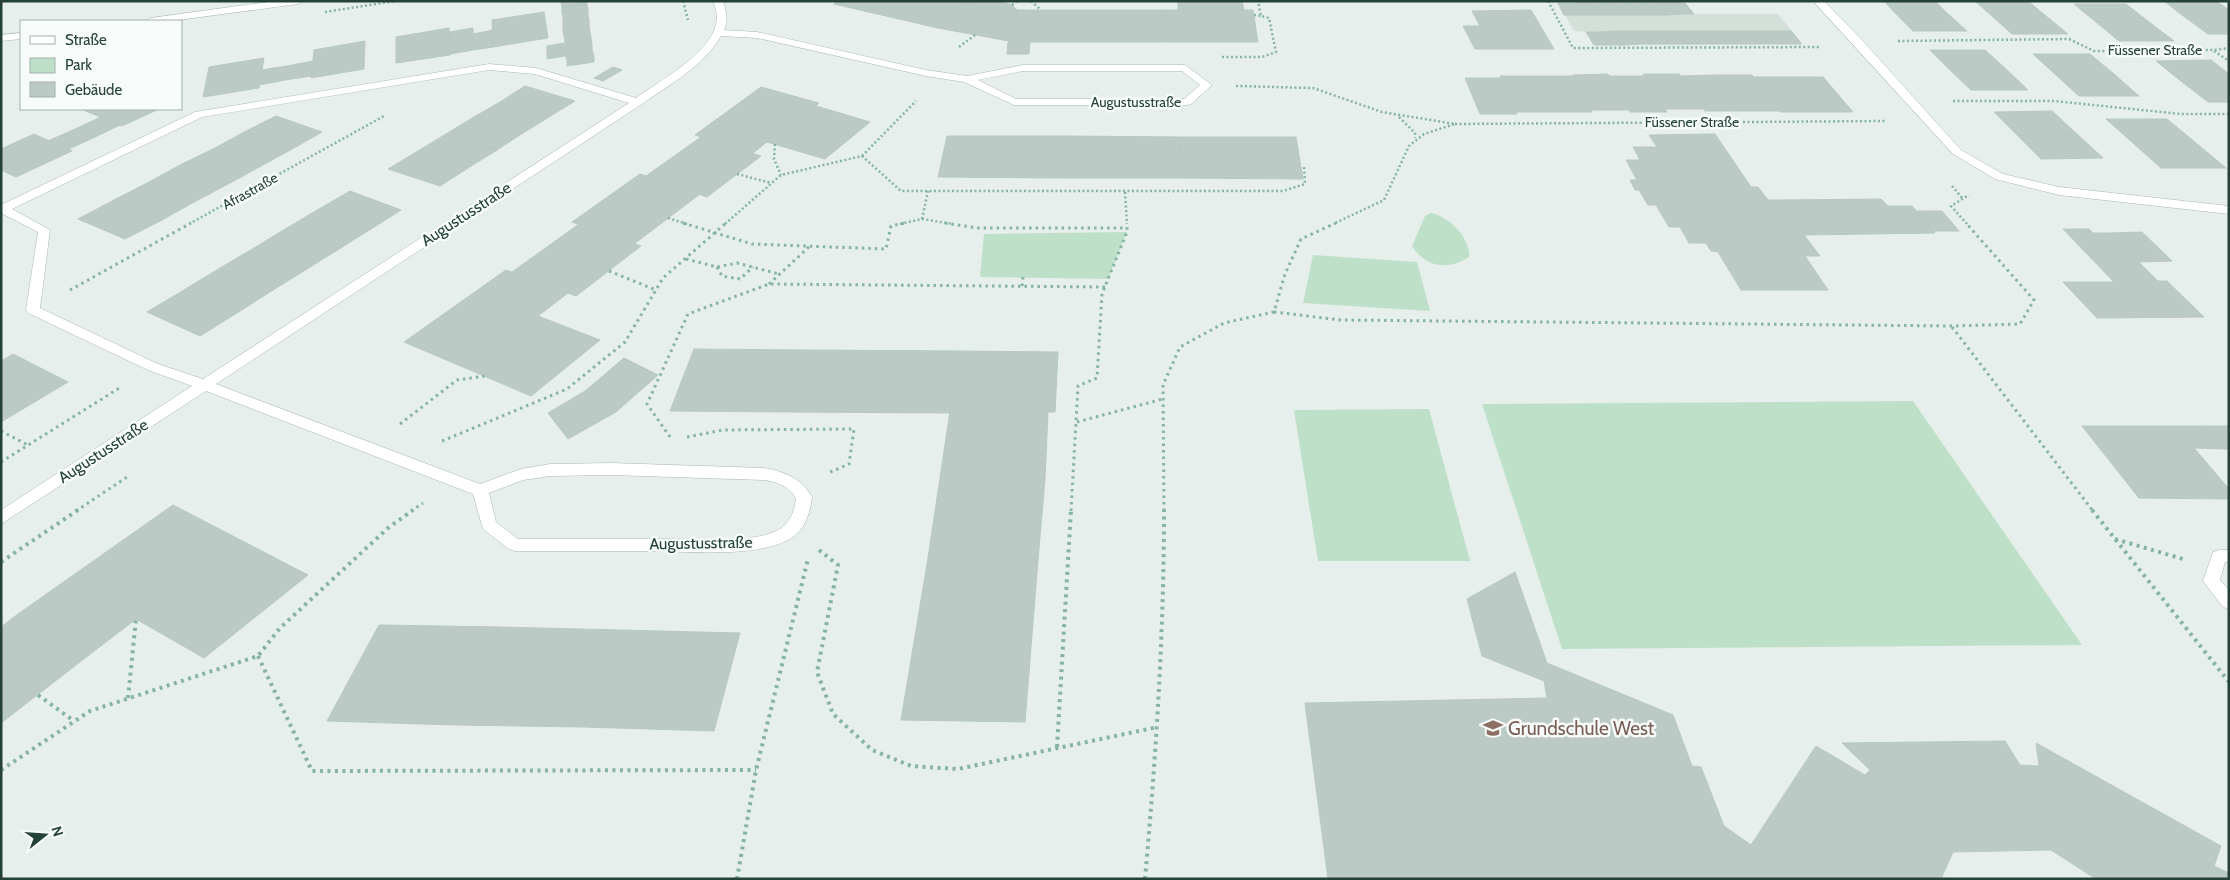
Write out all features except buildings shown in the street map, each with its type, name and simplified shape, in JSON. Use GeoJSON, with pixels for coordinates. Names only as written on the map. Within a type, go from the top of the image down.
{"type":"FeatureCollection","features":[{"type":"Feature","properties":{"kind":"street"},"geometry":{"type":"LineString","coordinates":[[158,20],[298,1]]}},
{"type":"Feature","properties":{"kind":"street"},"geometry":{"type":"LineString","coordinates":[[718,1],[722,13],[718,33]]}},
{"type":"Feature","properties":{"kind":"street"},"geometry":{"type":"LineString","coordinates":[[1818,1],[1858,42],[1957,152],[1999,177],[2059,192],[2229,210]]}},
{"type":"Feature","properties":{"kind":"street","name":"Augustusstraße"},"geometry":{"type":"LineString","coordinates":[[1,518],[124,437],[206,386],[638,102],[702,55],[718,33],[757,35],[967,79],[1014,102],[1187,102],[1207,85],[1185,68],[1023,68],[967,79]]}},
{"type":"Feature","properties":{"kind":"street"},"geometry":{"type":"LineString","coordinates":[[1,38],[20,36]]}},
{"type":"Feature","properties":{"kind":"street"},"geometry":{"type":"LineString","coordinates":[[2,209],[199,114],[489,68],[536,70],[638,102]]}},
{"type":"Feature","properties":{"kind":"street"},"geometry":{"type":"LineString","coordinates":[[2,209],[44,230],[34,310],[153,367],[480,490],[520,475],[550,470],[611,469],[764,474],[783,477],[797,485],[804,497],[802,511],[794,527]]}},
{"type":"Feature","properties":{"kind":"street","name":"Augustusstraße"},"geometry":{"type":"LineString","coordinates":[[480,490],[489,525],[515,545],[741,545],[761,542],[794,527]]}},
{"type":"Feature","properties":{"kind":"street"},"geometry":{"type":"LineString","coordinates":[[2229,556],[2219,556],[2211,581],[2229,602]]}},
{"type":"Feature","properties":{"kind":"path"},"geometry":{"type":"LineString","coordinates":[[1012,5],[1017,1]]}},
{"type":"Feature","properties":{"kind":"path"},"geometry":{"type":"LineString","coordinates":[[1031,1],[1041,10]]}},
{"type":"Feature","properties":{"kind":"path"},"geometry":{"type":"LineString","coordinates":[[1258,1],[1261,16]]}},
{"type":"Feature","properties":{"kind":"path"},"geometry":{"type":"LineString","coordinates":[[1548,1],[1573,48],[1819,47]]}},
{"type":"Feature","properties":{"kind":"path"},"geometry":{"type":"LineString","coordinates":[[1254,15],[1269,18]]}},
{"type":"Feature","properties":{"kind":"path","name":"Füssener Straße"},"geometry":{"type":"LineString","coordinates":[[1858,42],[2070,39],[2094,50],[2214,50],[2229,48]]}},
{"type":"Feature","properties":{"kind":"path","name":"Füssener Straße"},"geometry":{"type":"LineString","coordinates":[[2214,50],[2229,61]]}},
{"type":"Feature","properties":{"kind":"path"},"geometry":{"type":"LineString","coordinates":[[400,459],[567,389],[625,342],[663,278],[781,175],[862,156],[942,75]]}},
{"type":"Feature","properties":{"kind":"path"},"geometry":{"type":"LineString","coordinates":[[1207,85],[1313,88],[1399,117],[1455,124]]}},
{"type":"Feature","properties":{"kind":"path"},"geometry":{"type":"LineString","coordinates":[[1910,101],[2054,100],[2181,114],[2229,114]]}},
{"type":"Feature","properties":{"kind":"path","name":"Afrastraße"},"geometry":{"type":"LineString","coordinates":[[34,310],[392,112]]}},
{"type":"Feature","properties":{"kind":"path"},"geometry":{"type":"LineString","coordinates":[[1399,117],[1415,133],[1415,138]]}},
{"type":"Feature","properties":{"kind":"path","name":"Füssener Straße"},"geometry":{"type":"LineString","coordinates":[[1455,124],[1928,121]]}},
{"type":"Feature","properties":{"kind":"path"},"geometry":{"type":"LineString","coordinates":[[1274,312],[1284,274],[1302,239],[1384,200],[1409,146],[1415,138],[1426,132],[1455,124]]}},
{"type":"Feature","properties":{"kind":"path"},"geometry":{"type":"LineString","coordinates":[[775,144],[774,159],[781,175]]}},
{"type":"Feature","properties":{"kind":"path"},"geometry":{"type":"LineString","coordinates":[[862,156],[900,191],[1283,191],[1305,184],[1304,165]]}},
{"type":"Feature","properties":{"kind":"path"},"geometry":{"type":"LineString","coordinates":[[737,174],[772,183]]}},
{"type":"Feature","properties":{"kind":"path"},"geometry":{"type":"LineString","coordinates":[[922,219],[928,191]]}},
{"type":"Feature","properties":{"kind":"path"},"geometry":{"type":"LineString","coordinates":[[1058,747],[1078,386],[1097,378],[1102,294],[1127,232],[1125,192]]}},
{"type":"Feature","properties":{"kind":"path"},"geometry":{"type":"LineString","coordinates":[[1144,879],[1158,726],[1164,568],[1163,385],[1180,347],[1224,323],[1274,312],[1341,320],[1952,326],[2020,324],[2034,300],[1951,206]]}},
{"type":"Feature","properties":{"kind":"path"},"geometry":{"type":"LineString","coordinates":[[668,218],[714,234],[752,244],[886,249],[891,226],[922,219],[978,228],[1127,228]]}},
{"type":"Feature","properties":{"kind":"path"},"geometry":{"type":"LineString","coordinates":[[768,284],[810,246]]}},
{"type":"Feature","properties":{"kind":"path"},"geometry":{"type":"LineString","coordinates":[[686,258],[717,267],[737,263],[779,274]]}},
{"type":"Feature","properties":{"kind":"path"},"geometry":{"type":"LineString","coordinates":[[717,267],[722,276],[740,280],[753,267]]}},
{"type":"Feature","properties":{"kind":"path"},"geometry":{"type":"LineString","coordinates":[[609,271],[656,290]]}},
{"type":"Feature","properties":{"kind":"path"},"geometry":{"type":"LineString","coordinates":[[1022,286],[1023,277]]}},
{"type":"Feature","properties":{"kind":"path"},"geometry":{"type":"LineString","coordinates":[[672,439],[647,404],[688,314],[768,284],[1104,287]]}},
{"type":"Feature","properties":{"kind":"path"},"geometry":{"type":"LineString","coordinates":[[1952,326],[2114,539],[2229,682]]}},
{"type":"Feature","properties":{"kind":"path"},"geometry":{"type":"LineString","coordinates":[[369,448],[457,380],[484,376]]}},
{"type":"Feature","properties":{"kind":"path"},"geometry":{"type":"LineString","coordinates":[[1077,422],[1163,399]]}},
{"type":"Feature","properties":{"kind":"path"},"geometry":{"type":"LineString","coordinates":[[1,431],[28,445]]}},
{"type":"Feature","properties":{"kind":"path"},"geometry":{"type":"LineString","coordinates":[[1,770],[90,710],[258,656],[280,628],[388,528],[454,480]]}},
{"type":"Feature","properties":{"kind":"path"},"geometry":{"type":"LineString","coordinates":[[794,527],[838,565],[817,672],[834,714],[872,750],[911,766],[958,769],[1158,726]]}},
{"type":"Feature","properties":{"kind":"path"},"geometry":{"type":"LineString","coordinates":[[2114,539],[2215,568]]}},
{"type":"Feature","properties":{"kind":"path"},"geometry":{"type":"LineString","coordinates":[[737,879],[756,770],[812,544]]}},
{"type":"Feature","properties":{"kind":"path"},"geometry":{"type":"LineString","coordinates":[[128,698],[136,619]]}},
{"type":"Feature","properties":{"kind":"path"},"geometry":{"type":"LineString","coordinates":[[258,656],[312,771],[756,770]]}},
{"type":"Feature","properties":{"kind":"path"},"geometry":{"type":"LineString","coordinates":[[38,695],[74,721]]}},
{"type":"Feature","properties":{"kind":"shaded area"},"geometry":{"type":"Polygon","coordinates":[[[1558,3],[1685,3],[1694,14],[1778,14],[1802,44],[1594,45],[1586,32],[1574,31],[1558,3]]]}},
{"type":"Feature","properties":{"kind":"green space"},"geometry":{"type":"Polygon","coordinates":[[[1431,213],[1445,219],[1458,229],[1469,250],[1469,257],[1453,264],[1438,265],[1423,259],[1417,253],[1412,246],[1425,216],[1431,213]]]}},
{"type":"Feature","properties":{"kind":"green space"},"geometry":{"type":"Polygon","coordinates":[[[1127,232],[1108,279],[980,277],[984,234],[1127,232]]]}},
{"type":"Feature","properties":{"kind":"green space"},"geometry":{"type":"Polygon","coordinates":[[[1313,255],[1417,262],[1430,311],[1303,303],[1313,255]]]}},
{"type":"Feature","properties":{"kind":"green space"},"geometry":{"type":"Polygon","coordinates":[[[1913,401],[2082,645],[1562,649],[1482,404],[1913,401]]]}},
{"type":"Feature","properties":{"kind":"green space"},"geometry":{"type":"Polygon","coordinates":[[[1429,409],[1470,561],[1318,561],[1294,410],[1429,409]]]}},
{"type":"Feature","properties":{"kind":"place","name":"Grundschule West"},"geometry":{"type":"Point","coordinates":[1493,728]}}]}
